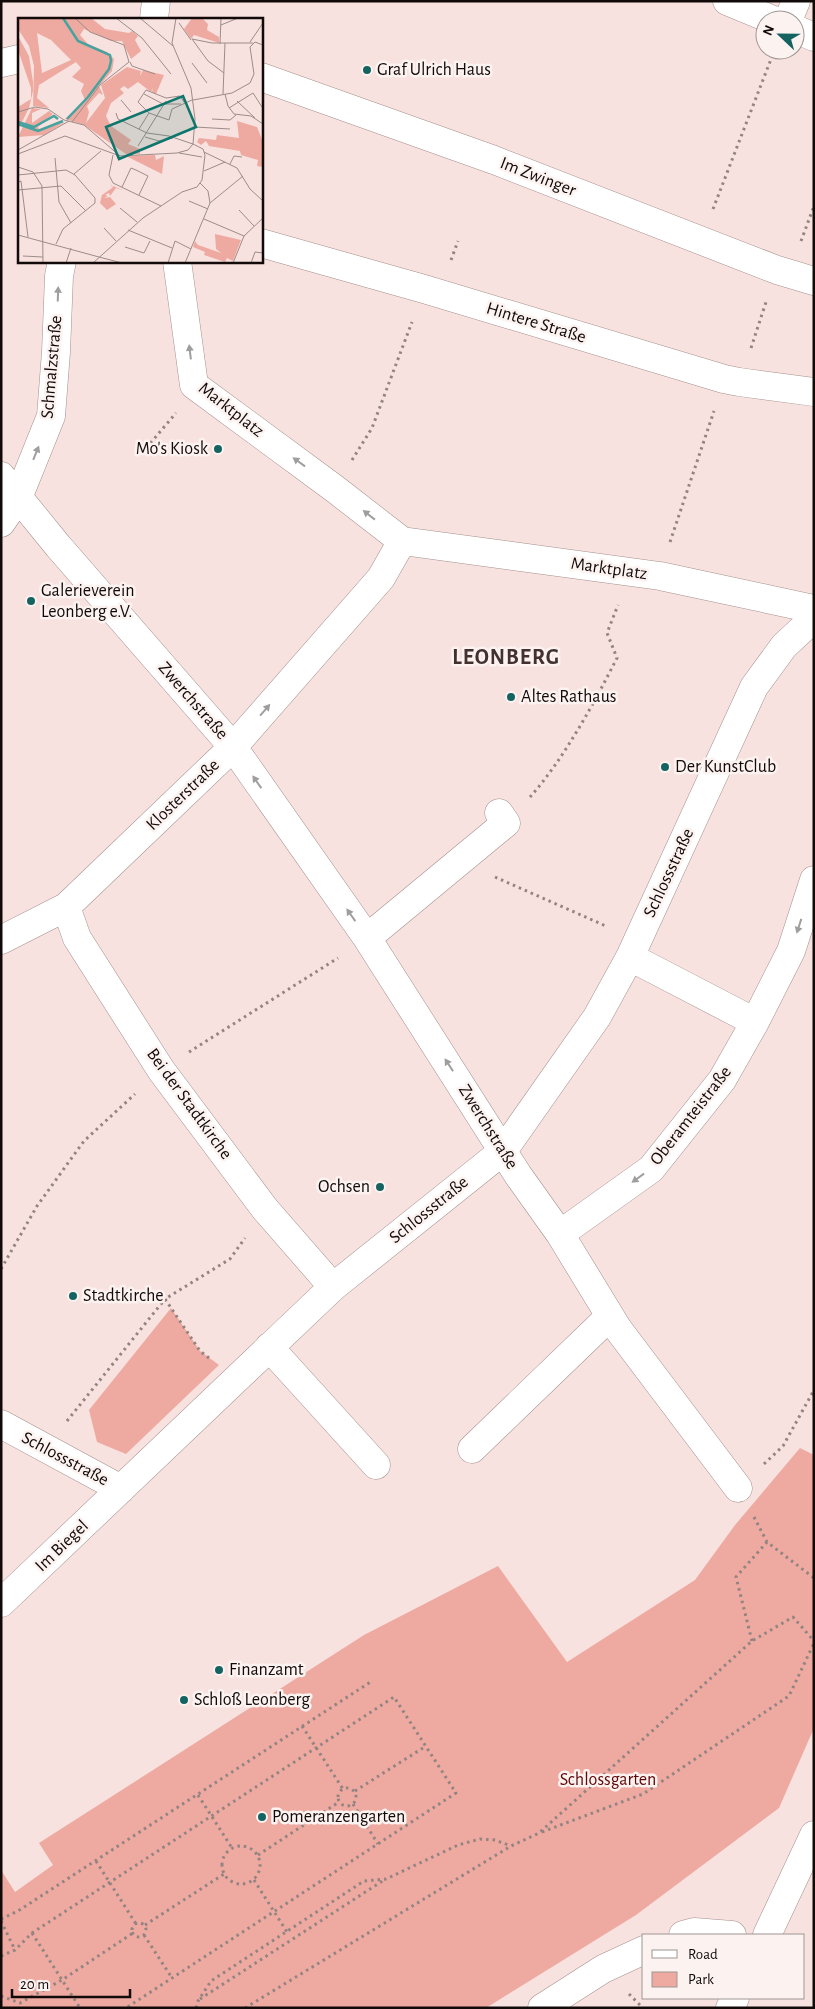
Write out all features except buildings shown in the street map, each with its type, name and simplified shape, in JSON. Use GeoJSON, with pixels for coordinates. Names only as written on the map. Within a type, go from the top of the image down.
{"type":"FeatureCollection","features":[{"type":"Feature","properties":{"kind":"street"},"geometry":{"type":"LineString","coordinates":[[154,18],[156,1]]}},
{"type":"Feature","properties":{"kind":"street"},"geometry":{"type":"LineString","coordinates":[[727,1],[755,13]]}},
{"type":"Feature","properties":{"kind":"street"},"geometry":{"type":"LineString","coordinates":[[1,63],[18,59]]}},
{"type":"Feature","properties":{"kind":"street","name":"Im Zwinger"},"geometry":{"type":"LineString","coordinates":[[262,77],[494,160],[777,270],[814,281]]}},
{"type":"Feature","properties":{"kind":"street","name":"Hintere Straße"},"geometry":{"type":"LineString","coordinates":[[262,243],[732,380],[814,392]]}},
{"type":"Feature","properties":{"kind":"street","name":"Schmalzstraße"},"geometry":{"type":"LineString","coordinates":[[1,524],[18,498],[51,416],[59,276],[62,262]]}},
{"type":"Feature","properties":{"kind":"street","name":"Marktplatz"},"geometry":{"type":"LineString","coordinates":[[178,267],[194,385],[402,541],[660,576],[814,609]]}},
{"type":"Feature","properties":{"kind":"street","name":"Zwerchstraße"},"geometry":{"type":"LineString","coordinates":[[1,476],[232,746],[367,938],[503,1151],[560,1234],[610,1316],[738,1488]]}},
{"type":"Feature","properties":{"kind":"street","name":"Klosterstraße"},"geometry":{"type":"LineString","coordinates":[[1,940],[66,907],[232,746],[382,578],[402,541]]}},
{"type":"Feature","properties":{"kind":"street","name":"Schlossstraße"},"geometry":{"type":"LineString","coordinates":[[1,1424],[122,1489],[332,1287],[503,1151],[598,1017],[634,949],[754,688],[784,646],[814,618]]}},
{"type":"Feature","properties":{"kind":"street"},"geometry":{"type":"LineString","coordinates":[[367,938],[467,858],[502,818]]}},
{"type":"Feature","properties":{"kind":"street","name":"Oberamteistraße"},"geometry":{"type":"LineString","coordinates":[[560,1234],[651,1169],[722,1080],[755,1022],[790,951],[814,880]]}},
{"type":"Feature","properties":{"kind":"street","name":"Bei der Stadtkirche"},"geometry":{"type":"LineString","coordinates":[[66,907],[77,938],[162,1070],[265,1209],[332,1287]]}},
{"type":"Feature","properties":{"kind":"street"},"geometry":{"type":"LineString","coordinates":[[634,949],[755,1022]]}},
{"type":"Feature","properties":{"kind":"street"},"geometry":{"type":"LineString","coordinates":[[472,1449],[610,1316]]}},
{"type":"Feature","properties":{"kind":"street"},"geometry":{"type":"LineString","coordinates":[[269,1347],[376,1465]]}},
{"type":"Feature","properties":{"kind":"street","name":"Im Biegel"},"geometry":{"type":"LineString","coordinates":[[2,1603],[122,1489]]}},
{"type":"Feature","properties":{"kind":"street"},"geometry":{"type":"LineString","coordinates":[[767,1934],[814,1835]]}},
{"type":"Feature","properties":{"kind":"street"},"geometry":{"type":"LineString","coordinates":[[687,1934],[694,1932],[719,1934]]}},
{"type":"Feature","properties":{"kind":"street"},"geometry":{"type":"LineString","coordinates":[[542,2008],[603,1969],[642,1951]]}},
{"type":"Feature","properties":{"kind":"path"},"geometry":{"type":"LineString","coordinates":[[701,240],[771,60]]}},
{"type":"Feature","properties":{"kind":"path"},"geometry":{"type":"LineString","coordinates":[[502,818],[546,779],[599,693],[617,658],[607,633],[624,591],[660,576],[732,380],[777,270]]}},
{"type":"Feature","properties":{"kind":"path"},"geometry":{"type":"LineString","coordinates":[[335,489],[372,428],[424,289]]}},
{"type":"Feature","properties":{"kind":"path"},"geometry":{"type":"LineString","coordinates":[[142,453],[178,411]]}},
{"type":"Feature","properties":{"kind":"path"},"geometry":{"type":"LineString","coordinates":[[467,858],[500,881],[634,949]]}},
{"type":"Feature","properties":{"kind":"path"},"geometry":{"type":"LineString","coordinates":[[1,1269],[38,1206],[84,1141],[162,1070],[308,978],[367,938]]}},
{"type":"Feature","properties":{"kind":"path"},"geometry":{"type":"LineString","coordinates":[[60,1418],[68,1421],[165,1299],[230,1259],[265,1209]]}},
{"type":"Feature","properties":{"kind":"path"},"geometry":{"type":"LineString","coordinates":[[165,1299],[200,1351]]}},
{"type":"Feature","properties":{"kind":"path"},"geometry":{"type":"LineString","coordinates":[[738,1488],[783,1446],[814,1390]]}},
{"type":"Feature","properties":{"kind":"path"},"geometry":{"type":"LineString","coordinates":[[752,1640],[736,1576],[767,1542],[814,1578]]}},
{"type":"Feature","properties":{"kind":"path"},"geometry":{"type":"LineString","coordinates":[[245,2008],[511,1846],[539,1833],[643,1794],[789,1696],[814,1642],[793,1617],[752,1640],[539,1833]]}},
{"type":"Feature","properties":{"kind":"path"},"geometry":{"type":"LineString","coordinates":[[14,1950],[1,1920],[96,1861],[372,1681]]}},
{"type":"Feature","properties":{"kind":"path"},"geometry":{"type":"LineString","coordinates":[[1,1956],[14,1950],[32,1933],[109,1882],[394,1697],[456,1793],[126,2008]]}},
{"type":"Feature","properties":{"kind":"path"},"geometry":{"type":"LineString","coordinates":[[302,1726],[343,1789]]}},
{"type":"Feature","properties":{"kind":"path"},"geometry":{"type":"LineString","coordinates":[[355,1792],[426,1746]]}},
{"type":"Feature","properties":{"kind":"path"},"geometry":{"type":"LineString","coordinates":[[349,1788],[355,1792],[357,1797],[353,1804],[347,1807],[339,1802],[339,1793],[343,1789],[349,1788]]}},
{"type":"Feature","properties":{"kind":"path"},"geometry":{"type":"LineString","coordinates":[[198,1795],[232,1848]]}},
{"type":"Feature","properties":{"kind":"path"},"geometry":{"type":"LineString","coordinates":[[258,1855],[339,1802]]}},
{"type":"Feature","properties":{"kind":"path"},"geometry":{"type":"LineString","coordinates":[[353,1804],[378,1844]]}},
{"type":"Feature","properties":{"kind":"path"},"geometry":{"type":"LineString","coordinates":[[198,2001],[386,1879],[458,1845],[480,1840],[495,1840],[511,1846]]}},
{"type":"Feature","properties":{"kind":"path"},"geometry":{"type":"LineString","coordinates":[[246,1846],[258,1855],[261,1870],[250,1883],[237,1885],[231,1882],[224,1874],[222,1861],[224,1855],[232,1848],[246,1846]]}},
{"type":"Feature","properties":{"kind":"path"},"geometry":{"type":"LineString","coordinates":[[96,1861],[136,1924]]}},
{"type":"Feature","properties":{"kind":"path"},"geometry":{"type":"LineString","coordinates":[[145,1926],[224,1874]]}},
{"type":"Feature","properties":{"kind":"path"},"geometry":{"type":"LineString","coordinates":[[196,2008],[198,2001],[211,1981],[364,1881],[386,1879]]}},
{"type":"Feature","properties":{"kind":"path"},"geometry":{"type":"LineString","coordinates":[[254,1880],[287,1932]]}},
{"type":"Feature","properties":{"kind":"path"},"geometry":{"type":"LineString","coordinates":[[133,1933],[132,1928],[136,1924],[141,1923],[145,1926]]}},
{"type":"Feature","properties":{"kind":"path"},"geometry":{"type":"LineString","coordinates":[[144,1935],[146,1931],[145,1926]]}},
{"type":"Feature","properties":{"kind":"path"},"geometry":{"type":"LineString","coordinates":[[32,1933],[80,2008]]}},
{"type":"Feature","properties":{"kind":"path"},"geometry":{"type":"LineString","coordinates":[[133,1933],[138,1936],[144,1935]]}},
{"type":"Feature","properties":{"kind":"path"},"geometry":{"type":"LineString","coordinates":[[1,1996],[20,2002],[62,1980],[133,1933]]}},
{"type":"Feature","properties":{"kind":"path"},"geometry":{"type":"LineString","coordinates":[[144,1935],[172,1978]]}},
{"type":"Feature","properties":{"kind":"path"},"geometry":{"type":"LineString","coordinates":[[631,1996],[643,2008]]}},
{"type":"Feature","properties":{"kind":"green space"},"geometry":{"type":"Polygon","coordinates":[[[171,1308],[200,1351],[219,1365],[126,1454],[97,1442],[89,1410],[171,1308]]]}},
{"type":"Feature","properties":{"kind":"green space","name":"Schlossgarten"},"geometry":{"type":"Polygon","coordinates":[[[800,1448],[814,1455],[814,1728],[779,1808],[636,1915],[486,2008],[1,2008],[1,1870],[15,1892],[53,1865],[39,1843],[364,1635],[498,1566],[567,1662],[695,1580],[735,1525],[800,1448]]]}},
{"type":"Feature","properties":{"kind":"place","name":"Graf Ulrich Haus"},"geometry":{"type":"Point","coordinates":[367,70]}},
{"type":"Feature","properties":{"kind":"place","name":"Mo's Kiosk"},"geometry":{"type":"Point","coordinates":[218,449]}},
{"type":"Feature","properties":{"kind":"place","name":"Galerieverein Leonberg e.V."},"geometry":{"type":"Point","coordinates":[31,601]}},
{"type":"Feature","properties":{"kind":"place","name":"Altes Rathaus"},"geometry":{"type":"Point","coordinates":[511,697]}},
{"type":"Feature","properties":{"kind":"place","name":"Der KunstClub"},"geometry":{"type":"Point","coordinates":[665,767]}},
{"type":"Feature","properties":{"kind":"place","name":"Ochsen"},"geometry":{"type":"Point","coordinates":[380,1187]}},
{"type":"Feature","properties":{"kind":"place","name":"Stadtkirche"},"geometry":{"type":"Point","coordinates":[73,1296]}},
{"type":"Feature","properties":{"kind":"place","name":"Finanzamt"},"geometry":{"type":"Point","coordinates":[219,1670]}},
{"type":"Feature","properties":{"kind":"place","name":"Schloß Leonberg"},"geometry":{"type":"Point","coordinates":[184,1700]}},
{"type":"Feature","properties":{"kind":"place","name":"Pomeranzengarten"},"geometry":{"type":"Point","coordinates":[262,1817]}},
{"type":"Feature","properties":{"kind":"district","name":"LEONBERG"},"geometry":{"type":"Point","coordinates":[506,657]}}]}
